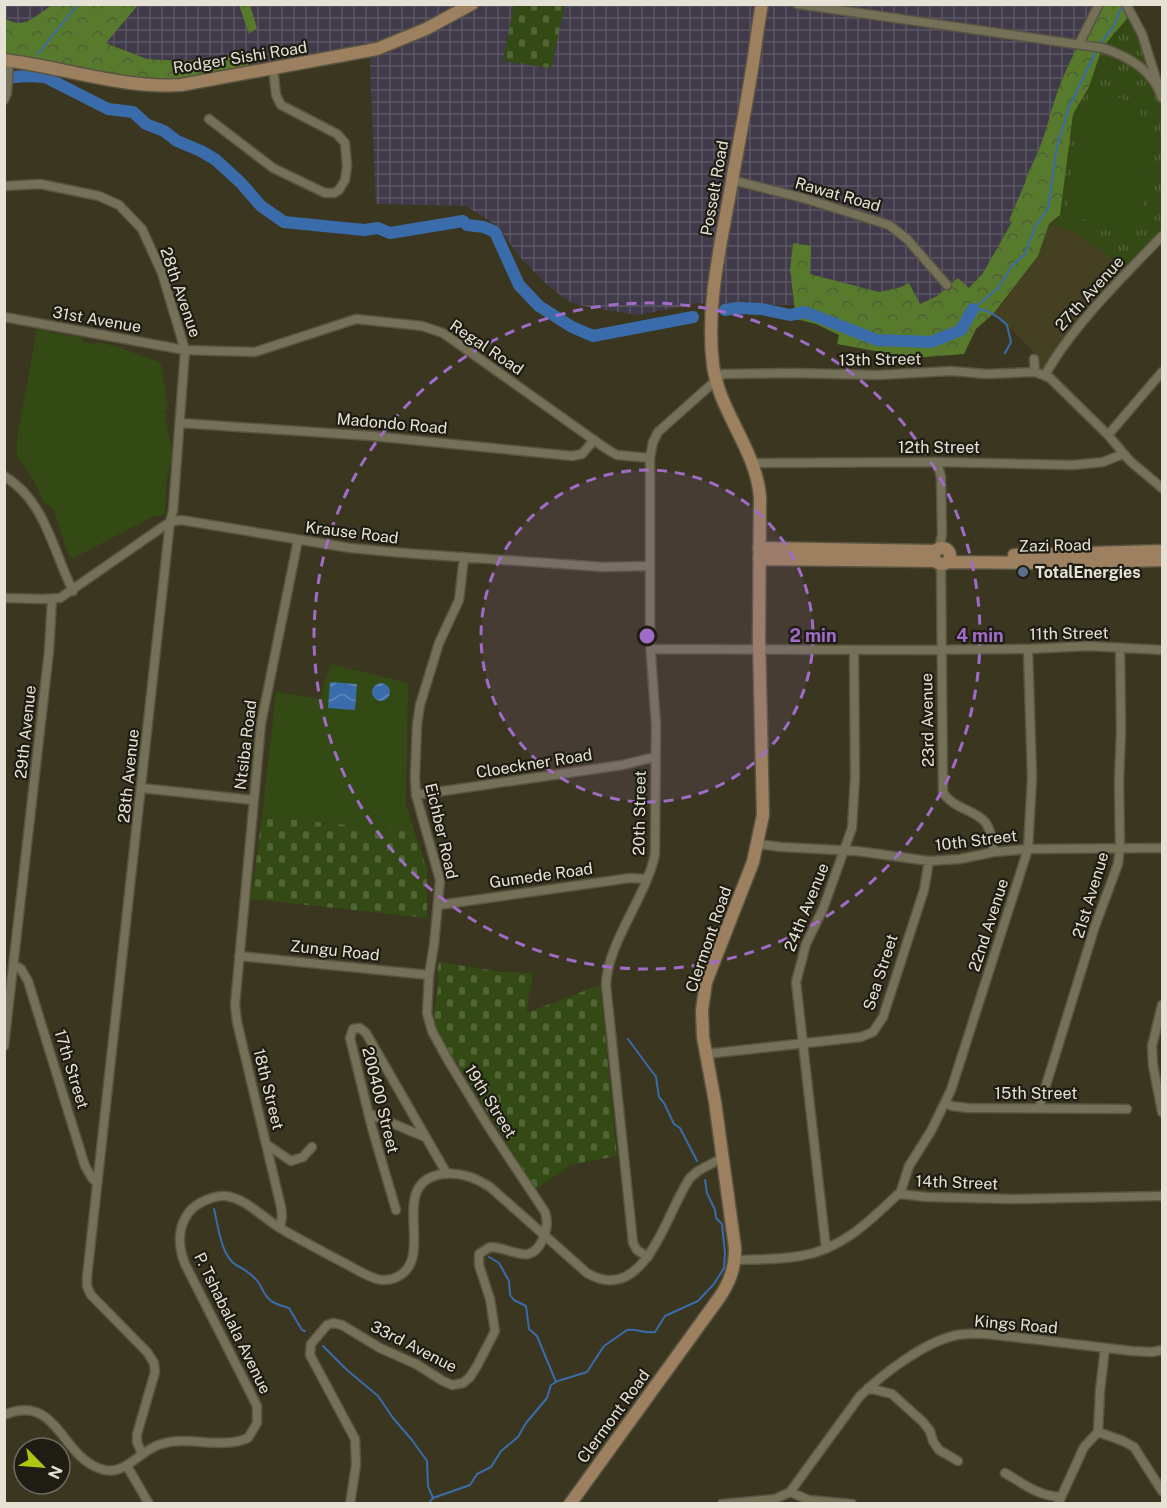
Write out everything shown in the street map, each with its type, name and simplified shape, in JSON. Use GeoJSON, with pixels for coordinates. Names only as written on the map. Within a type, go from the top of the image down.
{"type":"FeatureCollection","features":[{"type":"Feature","properties":{"kind":"street","name":"Rodger Sishi Road"},"geometry":{"type":"LineString","coordinates":[[7,63],[161,86],[201,82],[377,49],[426,29],[472,4]]}},
{"type":"Feature","properties":{"kind":"street","name":"Posselt Road"},"geometry":{"type":"LineString","coordinates":[[716,379],[711,349],[712,304],[762,4]]}},
{"type":"Feature","properties":{"kind":"street"},"geometry":{"type":"LineString","coordinates":[[797,4],[1098,47],[1119,54],[1141,67],[1159,89]]}},
{"type":"Feature","properties":{"kind":"street"},"geometry":{"type":"LineString","coordinates":[[1079,44],[1099,4]]}},
{"type":"Feature","properties":{"kind":"street"},"geometry":{"type":"LineString","coordinates":[[1127,6],[1142,34],[1162,98]]}},
{"type":"Feature","properties":{"kind":"street"},"geometry":{"type":"LineString","coordinates":[[6,97],[7,63]]}},
{"type":"Feature","properties":{"kind":"street"},"geometry":{"type":"LineString","coordinates":[[209,119],[273,168],[325,193],[334,193],[339,190],[345,180],[347,166],[345,142],[337,134],[280,105],[276,94],[273,68]]}},
{"type":"Feature","properties":{"kind":"street","name":"Rawat Road"},"geometry":{"type":"LineString","coordinates":[[732,180],[803,198],[889,225],[907,238],[947,285]]}},
{"type":"Feature","properties":{"kind":"street","name":"28th Avenue"},"geometry":{"type":"LineString","coordinates":[[4,186],[40,184],[83,192],[108,199],[129,214],[142,229],[162,273],[185,350],[173,510],[87,1270],[88,1289],[147,1352],[155,1367],[137,1434],[137,1442],[142,1454]]}},
{"type":"Feature","properties":{"kind":"street","name":"27th Avenue"},"geometry":{"type":"LineString","coordinates":[[1045,375],[1051,362],[1072,335],[1162,236]]}},
{"type":"Feature","properties":{"kind":"street","name":"31st Avenue"},"geometry":{"type":"LineString","coordinates":[[4,317],[185,350]]}},
{"type":"Feature","properties":{"kind":"street","name":"Regal Road"},"geometry":{"type":"LineString","coordinates":[[185,350],[255,352],[356,319],[422,326],[442,333],[453,340],[617,455],[650,458]]}},
{"type":"Feature","properties":{"kind":"street"},"geometry":{"type":"LineString","coordinates":[[1034,359],[1035,372]]}},
{"type":"Feature","properties":{"kind":"street","name":"13th Street"},"geometry":{"type":"LineString","coordinates":[[716,379],[723,374],[751,373],[878,375],[1035,372],[1045,375]]}},
{"type":"Feature","properties":{"kind":"street"},"geometry":{"type":"LineString","coordinates":[[1108,435],[1162,372]]}},
{"type":"Feature","properties":{"kind":"street"},"geometry":{"type":"LineString","coordinates":[[1045,375],[1108,435],[1123,454],[1162,488]]}},
{"type":"Feature","properties":{"kind":"street","name":"20th Street"},"geometry":{"type":"LineString","coordinates":[[648,1257],[637,1250],[633,1243],[606,985],[609,967],[653,864],[656,841],[656,717],[650,641],[650,458],[653,442],[658,432],[716,379]]}},
{"type":"Feature","properties":{"kind":"street","name":"Clermont Road"},"geometry":{"type":"LineString","coordinates":[[570,1503],[726,1288],[733,1273],[735,1260],[702,1019],[704,992],[753,862],[763,815],[760,497],[753,463],[732,423],[716,379]]}},
{"type":"Feature","properties":{"kind":"street","name":"Madondo Road"},"geometry":{"type":"LineString","coordinates":[[180,423],[372,436],[572,456],[582,454],[594,440]]}},
{"type":"Feature","properties":{"kind":"street","name":"12th Street"},"geometry":{"type":"LineString","coordinates":[[753,463],[937,462],[1073,465],[1103,462],[1123,454]]}},
{"type":"Feature","properties":{"kind":"street","name":"23rd Avenue"},"geometry":{"type":"LineString","coordinates":[[937,462],[941,477],[942,535],[940,650],[942,792],[950,801],[980,818],[986,824],[994,852]]}},
{"type":"Feature","properties":{"kind":"street"},"geometry":{"type":"LineString","coordinates":[[4,476],[19,487],[35,505],[73,591]]}},
{"type":"Feature","properties":{"kind":"street","name":"Krause Road"},"geometry":{"type":"LineString","coordinates":[[170,522],[189,521],[298,540],[404,554],[604,567],[650,566]]}},
{"type":"Feature","properties":{"kind":"street"},"geometry":{"type":"LineString","coordinates":[[4,598],[60,598],[170,522]]}},
{"type":"Feature","properties":{"kind":"street","name":"Ntsiba Road"},"geometry":{"type":"LineString","coordinates":[[239,956],[265,695],[298,540]]}},
{"type":"Feature","properties":{"kind":"street","name":"Zazi Road"},"geometry":{"type":"LineString","coordinates":[[759,553],[847,551],[1050,563],[1162,560]]}},
{"type":"Feature","properties":{"kind":"street","name":"Zazi Road"},"geometry":{"type":"LineString","coordinates":[[942,555],[1162,551]]}},
{"type":"Feature","properties":{"kind":"street","name":"Eichber Road"},"geometry":{"type":"LineString","coordinates":[[429,975],[439,905],[439,873],[416,795],[415,766],[420,705],[439,643],[459,600],[464,557]]}},
{"type":"Feature","properties":{"kind":"street","name":"29th Avenue"},"geometry":{"type":"LineString","coordinates":[[4,1046],[52,625],[52,599]]}},
{"type":"Feature","properties":{"kind":"street","name":"11th Street"},"geometry":{"type":"LineString","coordinates":[[652,649],[940,650],[1088,646],[1162,650]]}},
{"type":"Feature","properties":{"kind":"street","name":"21st Avenue"},"geometry":{"type":"LineString","coordinates":[[1039,1108],[1095,926],[1118,864],[1120,848],[1120,648]]}},
{"type":"Feature","properties":{"kind":"street","name":"22nd Avenue"},"geometry":{"type":"LineString","coordinates":[[900,1194],[909,1166],[946,1103],[1028,849],[1032,778],[1028,649]]}},
{"type":"Feature","properties":{"kind":"street","name":"24th Avenue"},"geometry":{"type":"LineString","coordinates":[[826,1248],[797,975],[806,944],[823,909],[851,835],[854,821],[854,650]]}},
{"type":"Feature","properties":{"kind":"street","name":"Cloeckner Road"},"geometry":{"type":"LineString","coordinates":[[416,795],[622,765],[655,757]]}},
{"type":"Feature","properties":{"kind":"street"},"geometry":{"type":"LineString","coordinates":[[141,788],[253,800]]}},
{"type":"Feature","properties":{"kind":"street","name":"10th Street"},"geometry":{"type":"LineString","coordinates":[[758,844],[845,850],[929,861],[1028,849],[1162,848]]}},
{"type":"Feature","properties":{"kind":"street","name":"Sea Street"},"geometry":{"type":"LineString","coordinates":[[706,1053],[861,1037],[873,1032],[878,1025],[924,890],[929,861]]}},
{"type":"Feature","properties":{"kind":"street","name":"Gumede Road"},"geometry":{"type":"LineString","coordinates":[[439,905],[619,879],[647,879]]}},
{"type":"Feature","properties":{"kind":"street","name":"Zungu Road"},"geometry":{"type":"LineString","coordinates":[[239,956],[429,975]]}},
{"type":"Feature","properties":{"kind":"street","name":"18th Street"},"geometry":{"type":"LineString","coordinates":[[239,956],[236,1012],[282,1213],[280,1228]]}},
{"type":"Feature","properties":{"kind":"street","name":"17th Street"},"geometry":{"type":"LineString","coordinates":[[14,965],[21,969],[28,981],[86,1166],[97,1183]]}},
{"type":"Feature","properties":{"kind":"street","name":"19th Street"},"geometry":{"type":"LineString","coordinates":[[429,975],[427,1013],[432,1032],[488,1126],[544,1212],[547,1221],[545,1235]]}},
{"type":"Feature","properties":{"kind":"street"},"geometry":{"type":"LineString","coordinates":[[1162,1005],[1152,1046],[1153,1065],[1162,1112]]}},
{"type":"Feature","properties":{"kind":"street","name":"200400 Street"},"geometry":{"type":"LineString","coordinates":[[396,1210],[350,1038],[353,1029],[357,1028],[366,1033],[447,1174]]}},
{"type":"Feature","properties":{"kind":"street","name":"15th Street"},"geometry":{"type":"LineString","coordinates":[[946,1103],[968,1108],[1127,1109]]}},
{"type":"Feature","properties":{"kind":"street"},"geometry":{"type":"LineString","coordinates":[[370,1114],[425,1137]]}},
{"type":"Feature","properties":{"kind":"street"},"geometry":{"type":"LineString","coordinates":[[266,1144],[291,1161],[303,1157],[312,1147]]}},
{"type":"Feature","properties":{"kind":"street"},"geometry":{"type":"LineString","coordinates":[[447,1174],[464,1175],[483,1183],[587,1273],[600,1279],[614,1280],[626,1277],[641,1267],[690,1178],[722,1158]]}},
{"type":"Feature","properties":{"kind":"street","name":"P. Tshabalala Avenue"},"geometry":{"type":"LineString","coordinates":[[127,1466],[142,1454],[162,1444],[240,1441],[248,1438],[257,1423],[258,1414],[253,1396],[183,1256],[180,1237],[183,1222],[195,1206],[206,1200],[226,1196],[240,1201],[280,1228],[372,1277],[379,1280],[396,1278],[413,1261],[413,1209],[416,1195],[429,1179],[447,1174]]}},
{"type":"Feature","properties":{"kind":"street","name":"14th Street"},"geometry":{"type":"LineString","coordinates":[[735,1260],[795,1257],[815,1253],[838,1243],[864,1226],[900,1194],[927,1197],[1000,1198],[1162,1196]]}},
{"type":"Feature","properties":{"kind":"street","name":"33rd Avenue"},"geometry":{"type":"LineString","coordinates":[[350,1503],[356,1465],[355,1439],[310,1355],[309,1349],[315,1339],[327,1325],[342,1324],[380,1348],[416,1364],[443,1382],[453,1385],[463,1383],[477,1366],[495,1331],[490,1299],[479,1265],[479,1254],[490,1247],[531,1254],[538,1249],[545,1235]]}},
{"type":"Feature","properties":{"kind":"street","name":"Kings Road"},"geometry":{"type":"LineString","coordinates":[[790,1492],[868,1388],[923,1349],[955,1336],[988,1334],[1105,1348],[1152,1352],[1162,1350]]}},
{"type":"Feature","properties":{"kind":"street"},"geometry":{"type":"LineString","coordinates":[[1005,1473],[1039,1494],[1059,1500],[1084,1447],[1098,1432],[1105,1348]]}},
{"type":"Feature","properties":{"kind":"street"},"geometry":{"type":"LineString","coordinates":[[868,1388],[892,1394],[923,1422],[939,1450],[958,1461]]}},
{"type":"Feature","properties":{"kind":"street"},"geometry":{"type":"LineString","coordinates":[[4,1415],[16,1410],[36,1412],[54,1423],[79,1454],[92,1465],[114,1470],[127,1466],[149,1503]]}},
{"type":"Feature","properties":{"kind":"street"},"geometry":{"type":"LineString","coordinates":[[1098,1432],[1134,1447],[1162,1491]]}},
{"type":"Feature","properties":{"kind":"street"},"geometry":{"type":"LineString","coordinates":[[722,1503],[775,1499],[790,1492],[809,1500],[852,1503]]}},
{"type":"Feature","properties":{"kind":"shaded area"},"geometry":{"type":"Polygon","coordinates":[[[4,5],[52,5],[33,19],[19,24],[5,17],[4,5]]]}},
{"type":"Feature","properties":{"kind":"shaded area"},"geometry":{"type":"Polygon","coordinates":[[[138,5],[239,5],[250,34],[250,5],[514,5],[503,61],[550,68],[565,5],[1101,5],[1086,30],[1057,95],[1031,171],[1025,178],[1009,220],[1012,222],[983,273],[968,289],[958,278],[937,296],[920,304],[901,287],[879,292],[809,274],[793,243],[790,270],[794,305],[699,303],[638,315],[572,303],[543,281],[519,256],[501,231],[466,206],[376,204],[370,68],[372,50],[249,72],[246,55],[183,61],[147,59],[105,42],[138,5]]]}},
{"type":"Feature","properties":{"kind":"shaded area"},"geometry":{"type":"Polygon","coordinates":[[[1049,224],[1073,231],[1129,270],[1045,375],[1035,372],[1034,352],[995,313],[1038,256],[1049,224]]]}},
{"type":"Feature","properties":{"kind":"green space"},"geometry":{"type":"Polygon","coordinates":[[[52,5],[138,5],[106,43],[147,59],[183,61],[246,55],[249,72],[181,84],[5,59],[4,17],[17,23],[23,22],[52,5]]]}},
{"type":"Feature","properties":{"kind":"green space"},"geometry":{"type":"Polygon","coordinates":[[[239,5],[250,5],[257,28],[249,34],[239,5]]]}},
{"type":"Feature","properties":{"kind":"green space"},"geometry":{"type":"Polygon","coordinates":[[[514,5],[565,5],[551,68],[503,61],[514,5]]]}},
{"type":"Feature","properties":{"kind":"green space"},"geometry":{"type":"Polygon","coordinates":[[[1101,5],[1124,5],[1131,14],[1102,48],[1089,87],[1073,114],[1060,215],[1049,224],[1038,256],[994,313],[976,329],[964,354],[914,358],[837,344],[839,335],[816,324],[796,319],[790,270],[793,243],[811,246],[810,274],[879,292],[909,283],[920,304],[937,296],[958,278],[969,288],[983,273],[1012,222],[1009,220],[1041,143],[1060,84],[1076,49],[1101,5]]]}},
{"type":"Feature","properties":{"kind":"green space"},"geometry":{"type":"Polygon","coordinates":[[[1131,14],[1162,101],[1162,235],[1129,270],[1073,231],[1050,224],[1060,215],[1073,114],[1089,87],[1102,48],[1131,14]]]}},
{"type":"Feature","properties":{"kind":"green space"},"geometry":{"type":"Polygon","coordinates":[[[1100,93],[1118,96],[1133,106],[1140,113],[1147,130],[1148,148],[1144,196],[1137,221],[1133,226],[1099,223],[1080,218],[1068,211],[1077,122],[1090,95],[1100,93]]]}},
{"type":"Feature","properties":{"kind":"green space"},"geometry":{"type":"Polygon","coordinates":[[[37,329],[81,337],[84,342],[96,344],[99,342],[121,348],[161,363],[168,409],[164,410],[173,456],[167,478],[165,513],[159,517],[154,516],[72,559],[67,552],[54,510],[43,501],[32,477],[17,457],[17,438],[37,329]]]}},
{"type":"Feature","properties":{"kind":"green space"},"geometry":{"type":"Polygon","coordinates":[[[330,664],[408,683],[406,805],[412,825],[374,827],[262,817],[276,692],[320,699],[330,664]]]}},
{"type":"Feature","properties":{"kind":"green space"},"geometry":{"type":"Polygon","coordinates":[[[262,817],[374,827],[412,825],[427,870],[427,918],[251,899],[262,817]]]}},
{"type":"Feature","properties":{"kind":"green space"},"geometry":{"type":"Polygon","coordinates":[[[439,962],[502,972],[533,973],[526,1013],[600,985],[617,1156],[570,1165],[536,1189],[435,1029],[434,1013],[439,962]]]}},
{"type":"Feature","properties":{"kind":"water"},"geometry":{"type":"Polygon","coordinates":[[[330,682],[357,684],[355,710],[328,708],[330,682]]]}},
{"type":"Feature","properties":{"kind":"water"},"geometry":{"type":"Polygon","coordinates":[[[377,683],[385,683],[390,688],[388,699],[377,701],[372,696],[372,688],[377,683]]]}},
{"type":"Feature","properties":{"kind":"waterway"},"geometry":{"type":"LineString","coordinates":[[38,54],[78,4]]}},
{"type":"Feature","properties":{"kind":"waterway"},"geometry":{"type":"LineString","coordinates":[[1099,46],[1114,25],[1123,4]]}},
{"type":"Feature","properties":{"kind":"waterway"},"geometry":{"type":"LineString","coordinates":[[973,309],[998,288],[1012,266],[1025,254],[1035,227],[1048,208],[1057,146],[1069,107],[1096,51]]}},
{"type":"Feature","properties":{"kind":"waterway"},"geometry":{"type":"LineString","coordinates":[[26,76],[32,70]]}},
{"type":"Feature","properties":{"kind":"waterway"},"geometry":{"type":"LineString","coordinates":[[4,78],[45,77],[108,109],[133,112],[146,124],[164,131],[177,141],[216,160],[261,206],[284,222],[364,230],[378,228],[390,233],[463,221],[467,225],[484,227],[495,232],[519,285],[539,306],[572,327],[593,336],[693,317]]}},
{"type":"Feature","properties":{"kind":"waterway"},"geometry":{"type":"LineString","coordinates":[[725,310],[762,309],[790,315],[805,312],[877,340],[931,342],[961,330],[973,309]]}},
{"type":"Feature","properties":{"kind":"waterway"},"geometry":{"type":"LineString","coordinates":[[973,309],[991,313],[1007,325],[1011,342],[1005,353]]}},
{"type":"Feature","properties":{"kind":"waterway"},"geometry":{"type":"LineString","coordinates":[[628,1039],[656,1077],[659,1097],[674,1124],[680,1128],[697,1161]]}},
{"type":"Feature","properties":{"kind":"waterway"},"geometry":{"type":"LineString","coordinates":[[428,1504],[433,1498],[470,1485],[477,1474],[491,1467],[501,1451],[518,1437],[526,1423],[547,1398],[551,1385],[587,1372],[604,1346],[627,1330],[655,1332],[665,1316],[698,1301],[714,1284],[724,1268],[725,1253],[722,1224],[716,1218],[705,1180]]}},
{"type":"Feature","properties":{"kind":"waterway"},"geometry":{"type":"LineString","coordinates":[[214,1209],[221,1240],[231,1261],[259,1283],[269,1300],[289,1308],[302,1330],[305,1331]]}},
{"type":"Feature","properties":{"kind":"waterway"},"geometry":{"type":"LineString","coordinates":[[489,1257],[499,1263],[509,1281],[510,1295],[514,1300],[526,1306],[529,1329],[537,1336],[556,1382]]}},
{"type":"Feature","properties":{"kind":"waterway"},"geometry":{"type":"LineString","coordinates":[[323,1346],[378,1396],[412,1440],[427,1461],[428,1486],[433,1498]]}},
{"type":"Feature","properties":{"kind":"place","name":"TotalEnergies"},"geometry":{"type":"Point","coordinates":[1023,572]}}]}
